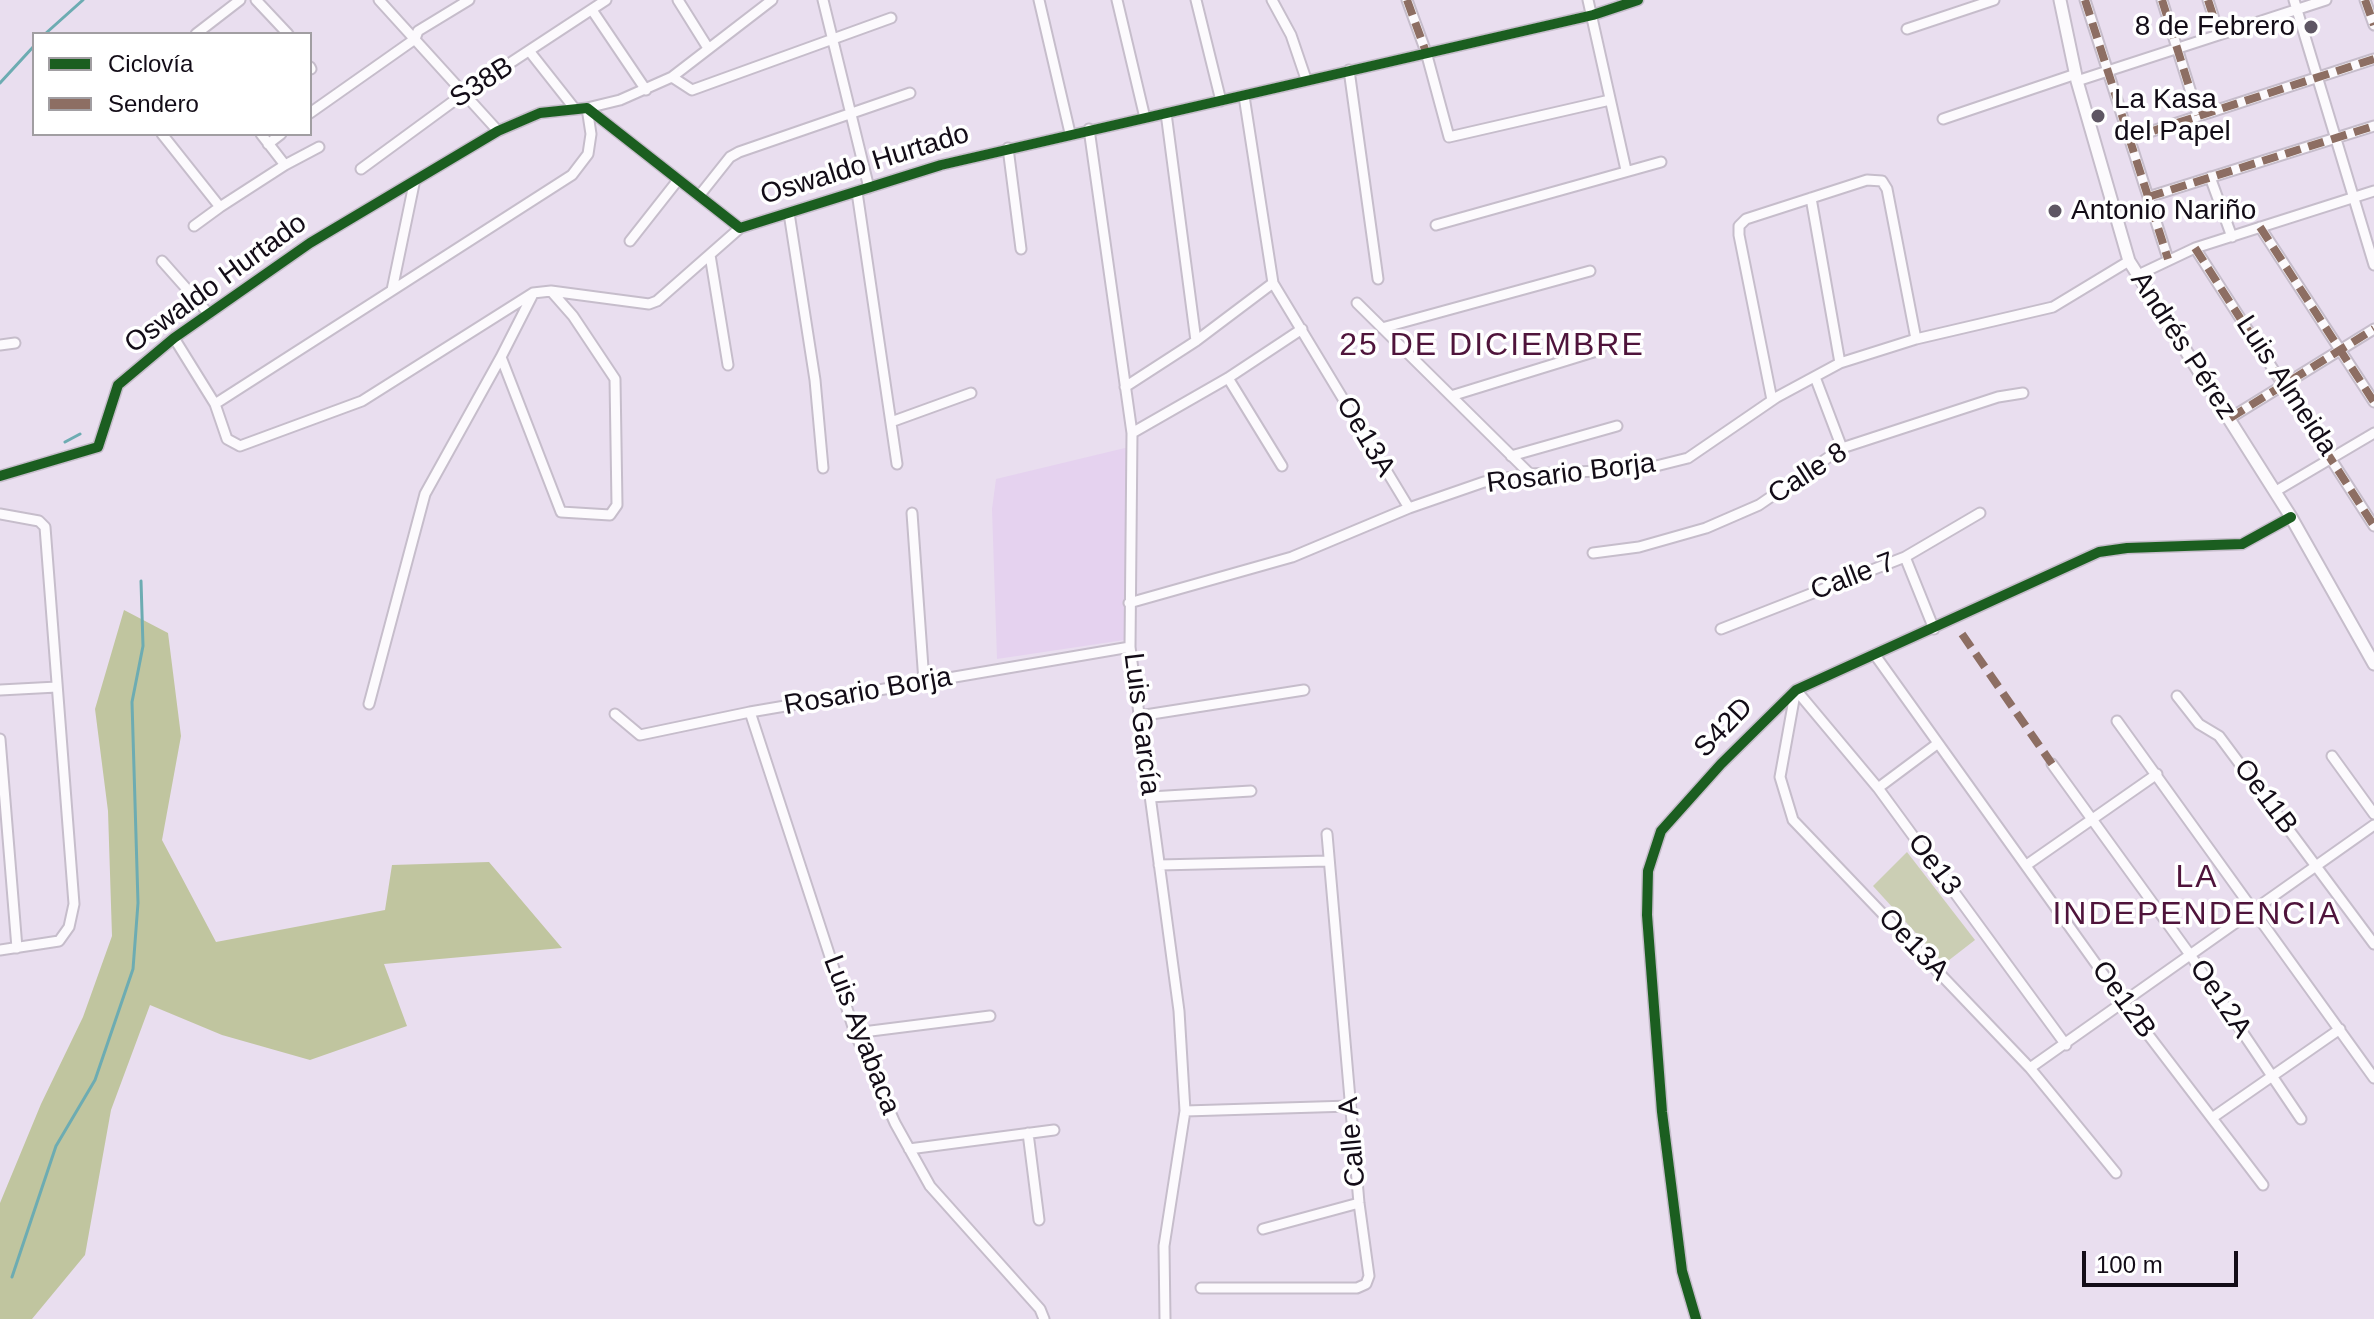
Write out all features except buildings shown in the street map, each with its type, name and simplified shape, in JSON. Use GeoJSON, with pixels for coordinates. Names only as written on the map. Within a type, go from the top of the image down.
{"type":"FeatureCollection","features":[{"type":"Feature","properties":{"kind":"street"},"geometry":{"type":"LineString","coordinates":[[199,32],[240,0]]}},
{"type":"Feature","properties":{"kind":"street"},"geometry":{"type":"LineString","coordinates":[[256,0],[286,32]]}},
{"type":"Feature","properties":{"kind":"street"},"geometry":{"type":"LineString","coordinates":[[379,0],[466,92],[498,131]]}},
{"type":"Feature","properties":{"kind":"street"},"geometry":{"type":"LineString","coordinates":[[312,112],[415,39],[418,31],[469,0]]}},
{"type":"Feature","properties":{"kind":"street","name":"S38B"},"geometry":{"type":"LineString","coordinates":[[361,169],[466,92],[606,0]]}},
{"type":"Feature","properties":{"kind":"street"},"geometry":{"type":"LineString","coordinates":[[678,0],[708,48]]}},
{"type":"Feature","properties":{"kind":"street"},"geometry":{"type":"LineString","coordinates":[[215,404],[572,175],[588,154],[591,134],[587,108],[646,90],[672,77],[771,0]]}},
{"type":"Feature","properties":{"kind":"street"},"geometry":{"type":"LineString","coordinates":[[823,0],[869,188]]}},
{"type":"Feature","properties":{"kind":"street"},"geometry":{"type":"LineString","coordinates":[[1039,0],[1070,133]]}},
{"type":"Feature","properties":{"kind":"street"},"geometry":{"type":"LineString","coordinates":[[1117,0],[1145,118]]}},
{"type":"Feature","properties":{"kind":"street"},"geometry":{"type":"LineString","coordinates":[[1196,0],[1221,101]]}},
{"type":"Feature","properties":{"kind":"street"},"geometry":{"type":"LineString","coordinates":[[1272,0],[1291,35],[1306,79]]}},
{"type":"Feature","properties":{"kind":"street"},"geometry":{"type":"LineString","coordinates":[[1407,0],[1426,52],[1449,137],[1610,100]]}},
{"type":"Feature","properties":{"kind":"street"},"geometry":{"type":"LineString","coordinates":[[1588,0],[1626,170]]}},
{"type":"Feature","properties":{"kind":"street","name":"Oswaldo Hurtado"},"geometry":{"type":"LineString","coordinates":[[0,476],[98,447],[118,385],[174,338],[310,243],[414,184],[498,131],[540,113],[587,108],[740,228],[1008,148],[1593,15],[1638,0]]}},
{"type":"Feature","properties":{"kind":"street"},"geometry":{"type":"LineString","coordinates":[[1907,29],[1994,0]]}},
{"type":"Feature","properties":{"kind":"street","name":"Andrés Pérez"},"geometry":{"type":"LineString","coordinates":[[2060,0],[2077,78],[2129,261],[2276,491],[2374,664]]}},
{"type":"Feature","properties":{"kind":"street"},"geometry":{"type":"LineString","coordinates":[[2085,0],[2168,259]]}},
{"type":"Feature","properties":{"kind":"street"},"geometry":{"type":"LineString","coordinates":[[2162,0],[2198,115]]}},
{"type":"Feature","properties":{"kind":"street"},"geometry":{"type":"LineString","coordinates":[[2208,0],[2219,34]]}},
{"type":"Feature","properties":{"kind":"street"},"geometry":{"type":"LineString","coordinates":[[1943,119],[2178,49],[2295,5],[2326,0]]}},
{"type":"Feature","properties":{"kind":"street"},"geometry":{"type":"LineString","coordinates":[[2365,0],[2374,25]]}},
{"type":"Feature","properties":{"kind":"street"},"geometry":{"type":"LineString","coordinates":[[2295,5],[2374,265]]}},
{"type":"Feature","properties":{"kind":"street"},"geometry":{"type":"LineString","coordinates":[[592,10],[646,90]]}},
{"type":"Feature","properties":{"kind":"street"},"geometry":{"type":"LineString","coordinates":[[672,77],[692,90],[891,18]]}},
{"type":"Feature","properties":{"kind":"street"},"geometry":{"type":"LineString","coordinates":[[530,52],[575,109]]}},
{"type":"Feature","properties":{"kind":"street"},"geometry":{"type":"LineString","coordinates":[[2131,138],[2374,59]]}},
{"type":"Feature","properties":{"kind":"street"},"geometry":{"type":"LineString","coordinates":[[1349,70],[1378,279]]}},
{"type":"Feature","properties":{"kind":"street"},"geometry":{"type":"LineString","coordinates":[[699,196],[730,157],[910,93]]}},
{"type":"Feature","properties":{"kind":"street"},"geometry":{"type":"LineString","coordinates":[[1125,387],[1196,341],[1273,283],[1244,96]]}},
{"type":"Feature","properties":{"kind":"street"},"geometry":{"type":"LineString","coordinates":[[1166,113],[1196,341]]}},
{"type":"Feature","properties":{"kind":"street"},"geometry":{"type":"LineString","coordinates":[[2148,197],[2374,126]]}},
{"type":"Feature","properties":{"kind":"street","name":"Luis García"},"geometry":{"type":"LineString","coordinates":[[1089,129],[1132,433],[1130,647],[1179,1011],[1185,1111],[1164,1246],[1165,1319]]}},
{"type":"Feature","properties":{"kind":"street"},"geometry":{"type":"LineString","coordinates":[[164,136],[220,207]]}},
{"type":"Feature","properties":{"kind":"street"},"geometry":{"type":"LineString","coordinates":[[262,136],[285,165]]}},
{"type":"Feature","properties":{"kind":"street"},"geometry":{"type":"LineString","coordinates":[[268,144],[278,136]]}},
{"type":"Feature","properties":{"kind":"street"},"geometry":{"type":"LineString","coordinates":[[194,226],[285,165],[319,147]]}},
{"type":"Feature","properties":{"kind":"street"},"geometry":{"type":"LineString","coordinates":[[1008,148],[1021,249]]}},
{"type":"Feature","properties":{"kind":"street"},"geometry":{"type":"LineString","coordinates":[[1436,225],[1661,162]]}},
{"type":"Feature","properties":{"kind":"street"},"geometry":{"type":"LineString","coordinates":[[2210,177],[2232,237]]}},
{"type":"Feature","properties":{"kind":"street"},"geometry":{"type":"LineString","coordinates":[[630,241],[678,180]]}},
{"type":"Feature","properties":{"kind":"street"},"geometry":{"type":"LineString","coordinates":[[1772,400],[1739,226],[1746,219],[1867,180],[1882,181],[1887,189],[1916,339]]}},
{"type":"Feature","properties":{"kind":"street"},"geometry":{"type":"LineString","coordinates":[[392,290],[414,184]]}},
{"type":"Feature","properties":{"kind":"street"},"geometry":{"type":"LineString","coordinates":[[2138,275],[2195,248],[2374,191]]}},
{"type":"Feature","properties":{"kind":"street"},"geometry":{"type":"LineString","coordinates":[[857,192],[897,464]]}},
{"type":"Feature","properties":{"kind":"street"},"geometry":{"type":"LineString","coordinates":[[1811,198],[1840,363]]}},
{"type":"Feature","properties":{"kind":"street"},"geometry":{"type":"LineString","coordinates":[[789,213],[815,380],[823,468]]}},
{"type":"Feature","properties":{"kind":"street"},"geometry":{"type":"LineString","coordinates":[[2260,227],[2374,402]]}},
{"type":"Feature","properties":{"kind":"street"},"geometry":{"type":"LineString","coordinates":[[174,338],[215,404],[227,439],[240,446],[362,401],[533,293],[551,291],[649,304],[657,301],[740,228]]}},
{"type":"Feature","properties":{"kind":"street","name":"Luis Almeida"},"geometry":{"type":"LineString","coordinates":[[2195,248],[2286,384],[2374,526]]}},
{"type":"Feature","properties":{"kind":"street"},"geometry":{"type":"LineString","coordinates":[[710,255],[728,365]]}},
{"type":"Feature","properties":{"kind":"street"},"geometry":{"type":"LineString","coordinates":[[162,261],[209,314]]}},
{"type":"Feature","properties":{"kind":"street","name":"Rosario Borja"},"geometry":{"type":"LineString","coordinates":[[1129,603],[1292,557],[1409,508],[1484,482],[1530,474],[1644,469],[1688,458],[1772,400],[1840,363],[1916,339],[2053,307],[2129,261]]}},
{"type":"Feature","properties":{"kind":"street"},"geometry":{"type":"LineString","coordinates":[[1382,328],[1590,271]]}},
{"type":"Feature","properties":{"kind":"street","name":"Oe13A"},"geometry":{"type":"LineString","coordinates":[[1273,283],[1356,425],[1409,508]]}},
{"type":"Feature","properties":{"kind":"street"},"geometry":{"type":"LineString","coordinates":[[501,357],[561,512],[610,515],[617,505],[615,379],[573,316],[551,291]]}},
{"type":"Feature","properties":{"kind":"street"},"geometry":{"type":"LineString","coordinates":[[369,704],[425,494],[533,293]]}},
{"type":"Feature","properties":{"kind":"street"},"geometry":{"type":"LineString","coordinates":[[1357,303],[1530,474]]}},
{"type":"Feature","properties":{"kind":"street"},"geometry":{"type":"LineString","coordinates":[[1132,433],[1228,378],[1302,329]]}},
{"type":"Feature","properties":{"kind":"street"},"geometry":{"type":"LineString","coordinates":[[2230,418],[2374,329]]}},
{"type":"Feature","properties":{"kind":"street"},"geometry":{"type":"LineString","coordinates":[[0,345],[15,343]]}},
{"type":"Feature","properties":{"kind":"street"},"geometry":{"type":"LineString","coordinates":[[1451,396],[1600,350]]}},
{"type":"Feature","properties":{"kind":"street"},"geometry":{"type":"LineString","coordinates":[[1815,377],[1842,448]]}},
{"type":"Feature","properties":{"kind":"street"},"geometry":{"type":"LineString","coordinates":[[1228,378],[1282,466]]}},
{"type":"Feature","properties":{"kind":"street"},"geometry":{"type":"LineString","coordinates":[[891,422],[971,393]]}},
{"type":"Feature","properties":{"kind":"street","name":"Calle 8"},"geometry":{"type":"LineString","coordinates":[[1593,553],[1639,547],[1741,515],[1842,448],[1998,397],[2023,393]]}},
{"type":"Feature","properties":{"kind":"street"},"geometry":{"type":"LineString","coordinates":[[1511,456],[1617,426]]}},
{"type":"Feature","properties":{"kind":"street"},"geometry":{"type":"LineString","coordinates":[[2276,491],[2374,433]]}},
{"type":"Feature","properties":{"kind":"street"},"geometry":{"type":"LineString","coordinates":[[912,513],[924,682]]}},
{"type":"Feature","properties":{"kind":"street","name":"Calle 7"},"geometry":{"type":"LineString","coordinates":[[1721,629],[1905,557],[1980,513]]}},
{"type":"Feature","properties":{"kind":"street"},"geometry":{"type":"LineString","coordinates":[[0,514],[39,521],[45,527],[74,904],[69,927],[59,941],[0,950]]}},
{"type":"Feature","properties":{"kind":"street","name":"S42D"},"geometry":{"type":"LineString","coordinates":[[1696,1319],[1682,1271],[1662,1112],[1647,915],[1648,871],[1661,831],[1721,764],[1796,690],[2099,552],[2127,548],[2242,544],[2291,517]]}},
{"type":"Feature","properties":{"kind":"street"},"geometry":{"type":"LineString","coordinates":[[1905,557],[1934,629]]}},
{"type":"Feature","properties":{"kind":"street","name":"Rosario Borja"},"geometry":{"type":"LineString","coordinates":[[615,714],[633,733],[640,735],[750,712],[1130,647]]}},
{"type":"Feature","properties":{"kind":"street","name":"Oe12B"},"geometry":{"type":"LineString","coordinates":[[1875,655],[1937,744],[2028,864],[2124,1003],[2263,1185]]}},
{"type":"Feature","properties":{"kind":"street"},"geometry":{"type":"LineString","coordinates":[[0,690],[57,687]]}},
{"type":"Feature","properties":{"kind":"street"},"geometry":{"type":"LineString","coordinates":[[1139,716],[1304,690]]}},
{"type":"Feature","properties":{"kind":"street","name":"Oe13A"},"geometry":{"type":"LineString","coordinates":[[1796,690],[1780,777],[1793,820],[2030,1068],[2116,1173]]}},
{"type":"Feature","properties":{"kind":"street","name":"Oe13"},"geometry":{"type":"LineString","coordinates":[[1796,690],[1878,788],[2066,1045]]}},
{"type":"Feature","properties":{"kind":"street","name":"Oe11B"},"geometry":{"type":"LineString","coordinates":[[2177,696],[2199,724],[2219,736],[2374,944]]}},
{"type":"Feature","properties":{"kind":"street","name":"Luis Ayabaca"},"geometry":{"type":"LineString","coordinates":[[750,712],[855,1033],[909,1149],[930,1186],[1040,1309],[1044,1319]]}},
{"type":"Feature","properties":{"kind":"street"},"geometry":{"type":"LineString","coordinates":[[2117,721],[2374,1078]]}},
{"type":"Feature","properties":{"kind":"street"},"geometry":{"type":"LineString","coordinates":[[0,739],[17,948]]}},
{"type":"Feature","properties":{"kind":"street"},"geometry":{"type":"LineString","coordinates":[[1878,788],[1937,744]]}},
{"type":"Feature","properties":{"kind":"street"},"geometry":{"type":"LineString","coordinates":[[2332,756],[2374,814]]}},
{"type":"Feature","properties":{"kind":"street","name":"Oe12A"},"geometry":{"type":"LineString","coordinates":[[2052,764],[2191,956],[2301,1119]]}},
{"type":"Feature","properties":{"kind":"street"},"geometry":{"type":"LineString","coordinates":[[2028,864],[2157,774]]}},
{"type":"Feature","properties":{"kind":"street"},"geometry":{"type":"LineString","coordinates":[[1150,797],[1251,791]]}},
{"type":"Feature","properties":{"kind":"street"},"geometry":{"type":"LineString","coordinates":[[2030,1068],[2255,912],[2374,825]]}},
{"type":"Feature","properties":{"kind":"street","name":"Calle A"},"geometry":{"type":"LineString","coordinates":[[1201,1288],[1360,1288],[1369,1276],[1359,1203],[1327,834]]}},
{"type":"Feature","properties":{"kind":"street"},"geometry":{"type":"LineString","coordinates":[[1159,865],[1328,861]]}},
{"type":"Feature","properties":{"kind":"street"},"geometry":{"type":"LineString","coordinates":[[855,1033],[990,1016]]}},
{"type":"Feature","properties":{"kind":"street"},"geometry":{"type":"LineString","coordinates":[[2212,1118],[2340,1029]]}},
{"type":"Feature","properties":{"kind":"street"},"geometry":{"type":"LineString","coordinates":[[1185,1111],[1350,1106]]}},
{"type":"Feature","properties":{"kind":"street"},"geometry":{"type":"LineString","coordinates":[[909,1149],[1054,1130]]}},
{"type":"Feature","properties":{"kind":"street"},"geometry":{"type":"LineString","coordinates":[[1028,1133],[1039,1220]]}},
{"type":"Feature","properties":{"kind":"street"},"geometry":{"type":"LineString","coordinates":[[1263,1229],[1359,1203]]}},
{"type":"Feature","properties":{"kind":"shaded area"},"geometry":{"type":"Polygon","coordinates":[[[1129,447],[1124,640],[997,659],[992,509],[996,479],[1129,447]]]}},
{"type":"Feature","properties":{"kind":"green space"},"geometry":{"type":"Polygon","coordinates":[[[124,610],[168,633],[181,736],[162,840],[216,942],[385,910],[392,865],[489,862],[562,948],[384,964],[407,1026],[310,1060],[222,1035],[150,1005],[111,1110],[85,1255],[32,1319],[0,1319],[0,1203],[41,1104],[83,1017],[112,936],[108,811],[95,709],[124,610]]]}},
{"type":"Feature","properties":{"kind":"green space"},"geometry":{"type":"Polygon","coordinates":[[[1907,852],[1975,940],[1944,964],[1873,886],[1907,852]]]}},
{"type":"Feature","properties":{"kind":"waterway"},"geometry":{"type":"LineString","coordinates":[[47,32],[83,0]]}},
{"type":"Feature","properties":{"kind":"waterway"},"geometry":{"type":"LineString","coordinates":[[0,83],[32,48]]}},
{"type":"Feature","properties":{"kind":"waterway"},"geometry":{"type":"LineString","coordinates":[[65,442],[80,434]]}},
{"type":"Feature","properties":{"kind":"waterway"},"geometry":{"type":"LineString","coordinates":[[12,1277],[56,1146],[95,1080],[133,969],[138,903],[132,702],[143,646],[141,581]]}},
{"type":"Feature","properties":{"kind":"marked path"},"geometry":{"type":"LineString","coordinates":[[1407,0],[1426,52]]}},
{"type":"Feature","properties":{"kind":"marked path"},"geometry":{"type":"LineString","coordinates":[[2085,0],[2168,259]]}},
{"type":"Feature","properties":{"kind":"marked path"},"geometry":{"type":"LineString","coordinates":[[2162,0],[2198,115]]}},
{"type":"Feature","properties":{"kind":"marked path"},"geometry":{"type":"LineString","coordinates":[[2208,0],[2219,34]]}},
{"type":"Feature","properties":{"kind":"marked path"},"geometry":{"type":"LineString","coordinates":[[2365,0],[2374,25]]}},
{"type":"Feature","properties":{"kind":"marked path"},"geometry":{"type":"LineString","coordinates":[[2131,138],[2374,59]]}},
{"type":"Feature","properties":{"kind":"marked path"},"geometry":{"type":"LineString","coordinates":[[2148,197],[2374,126]]}},
{"type":"Feature","properties":{"kind":"marked path"},"geometry":{"type":"LineString","coordinates":[[2260,227],[2374,402]]}},
{"type":"Feature","properties":{"kind":"marked path"},"geometry":{"type":"LineString","coordinates":[[2195,248],[2374,526]]}},
{"type":"Feature","properties":{"kind":"marked path"},"geometry":{"type":"LineString","coordinates":[[2230,418],[2374,329]]}},
{"type":"Feature","properties":{"kind":"marked path"},"geometry":{"type":"LineString","coordinates":[[1962,634],[2052,764]]}},
{"type":"Feature","properties":{"kind":"cycle path"},"geometry":{"type":"LineString","coordinates":[[0,476],[98,447],[118,385],[174,338],[310,243],[498,131],[540,113],[587,108],[740,228],[941,165],[1593,15],[1638,0]]}},
{"type":"Feature","properties":{"kind":"cycle path"},"geometry":{"type":"LineString","coordinates":[[1696,1319],[1682,1271],[1662,1112],[1647,915],[1648,871],[1661,831],[1721,764],[1796,690],[2099,552],[2127,548],[2242,544],[2291,517]]}},
{"type":"Feature","properties":{"kind":"place","name":"8 de Febrero"},"geometry":{"type":"Point","coordinates":[2311,27]}},
{"type":"Feature","properties":{"kind":"place","name":"La Kasa del Papel"},"geometry":{"type":"Point","coordinates":[2098,116]}},
{"type":"Feature","properties":{"kind":"place","name":"Antonio Nariño"},"geometry":{"type":"Point","coordinates":[2055,211]}},
{"type":"Feature","properties":{"kind":"district","name":"25 DE DICIEMBRE"},"geometry":{"type":"Point","coordinates":[1492,346]}},
{"type":"Feature","properties":{"kind":"district","name":"LA INDEPENDENCIA"},"geometry":{"type":"Point","coordinates":[2197,896]}}]}
